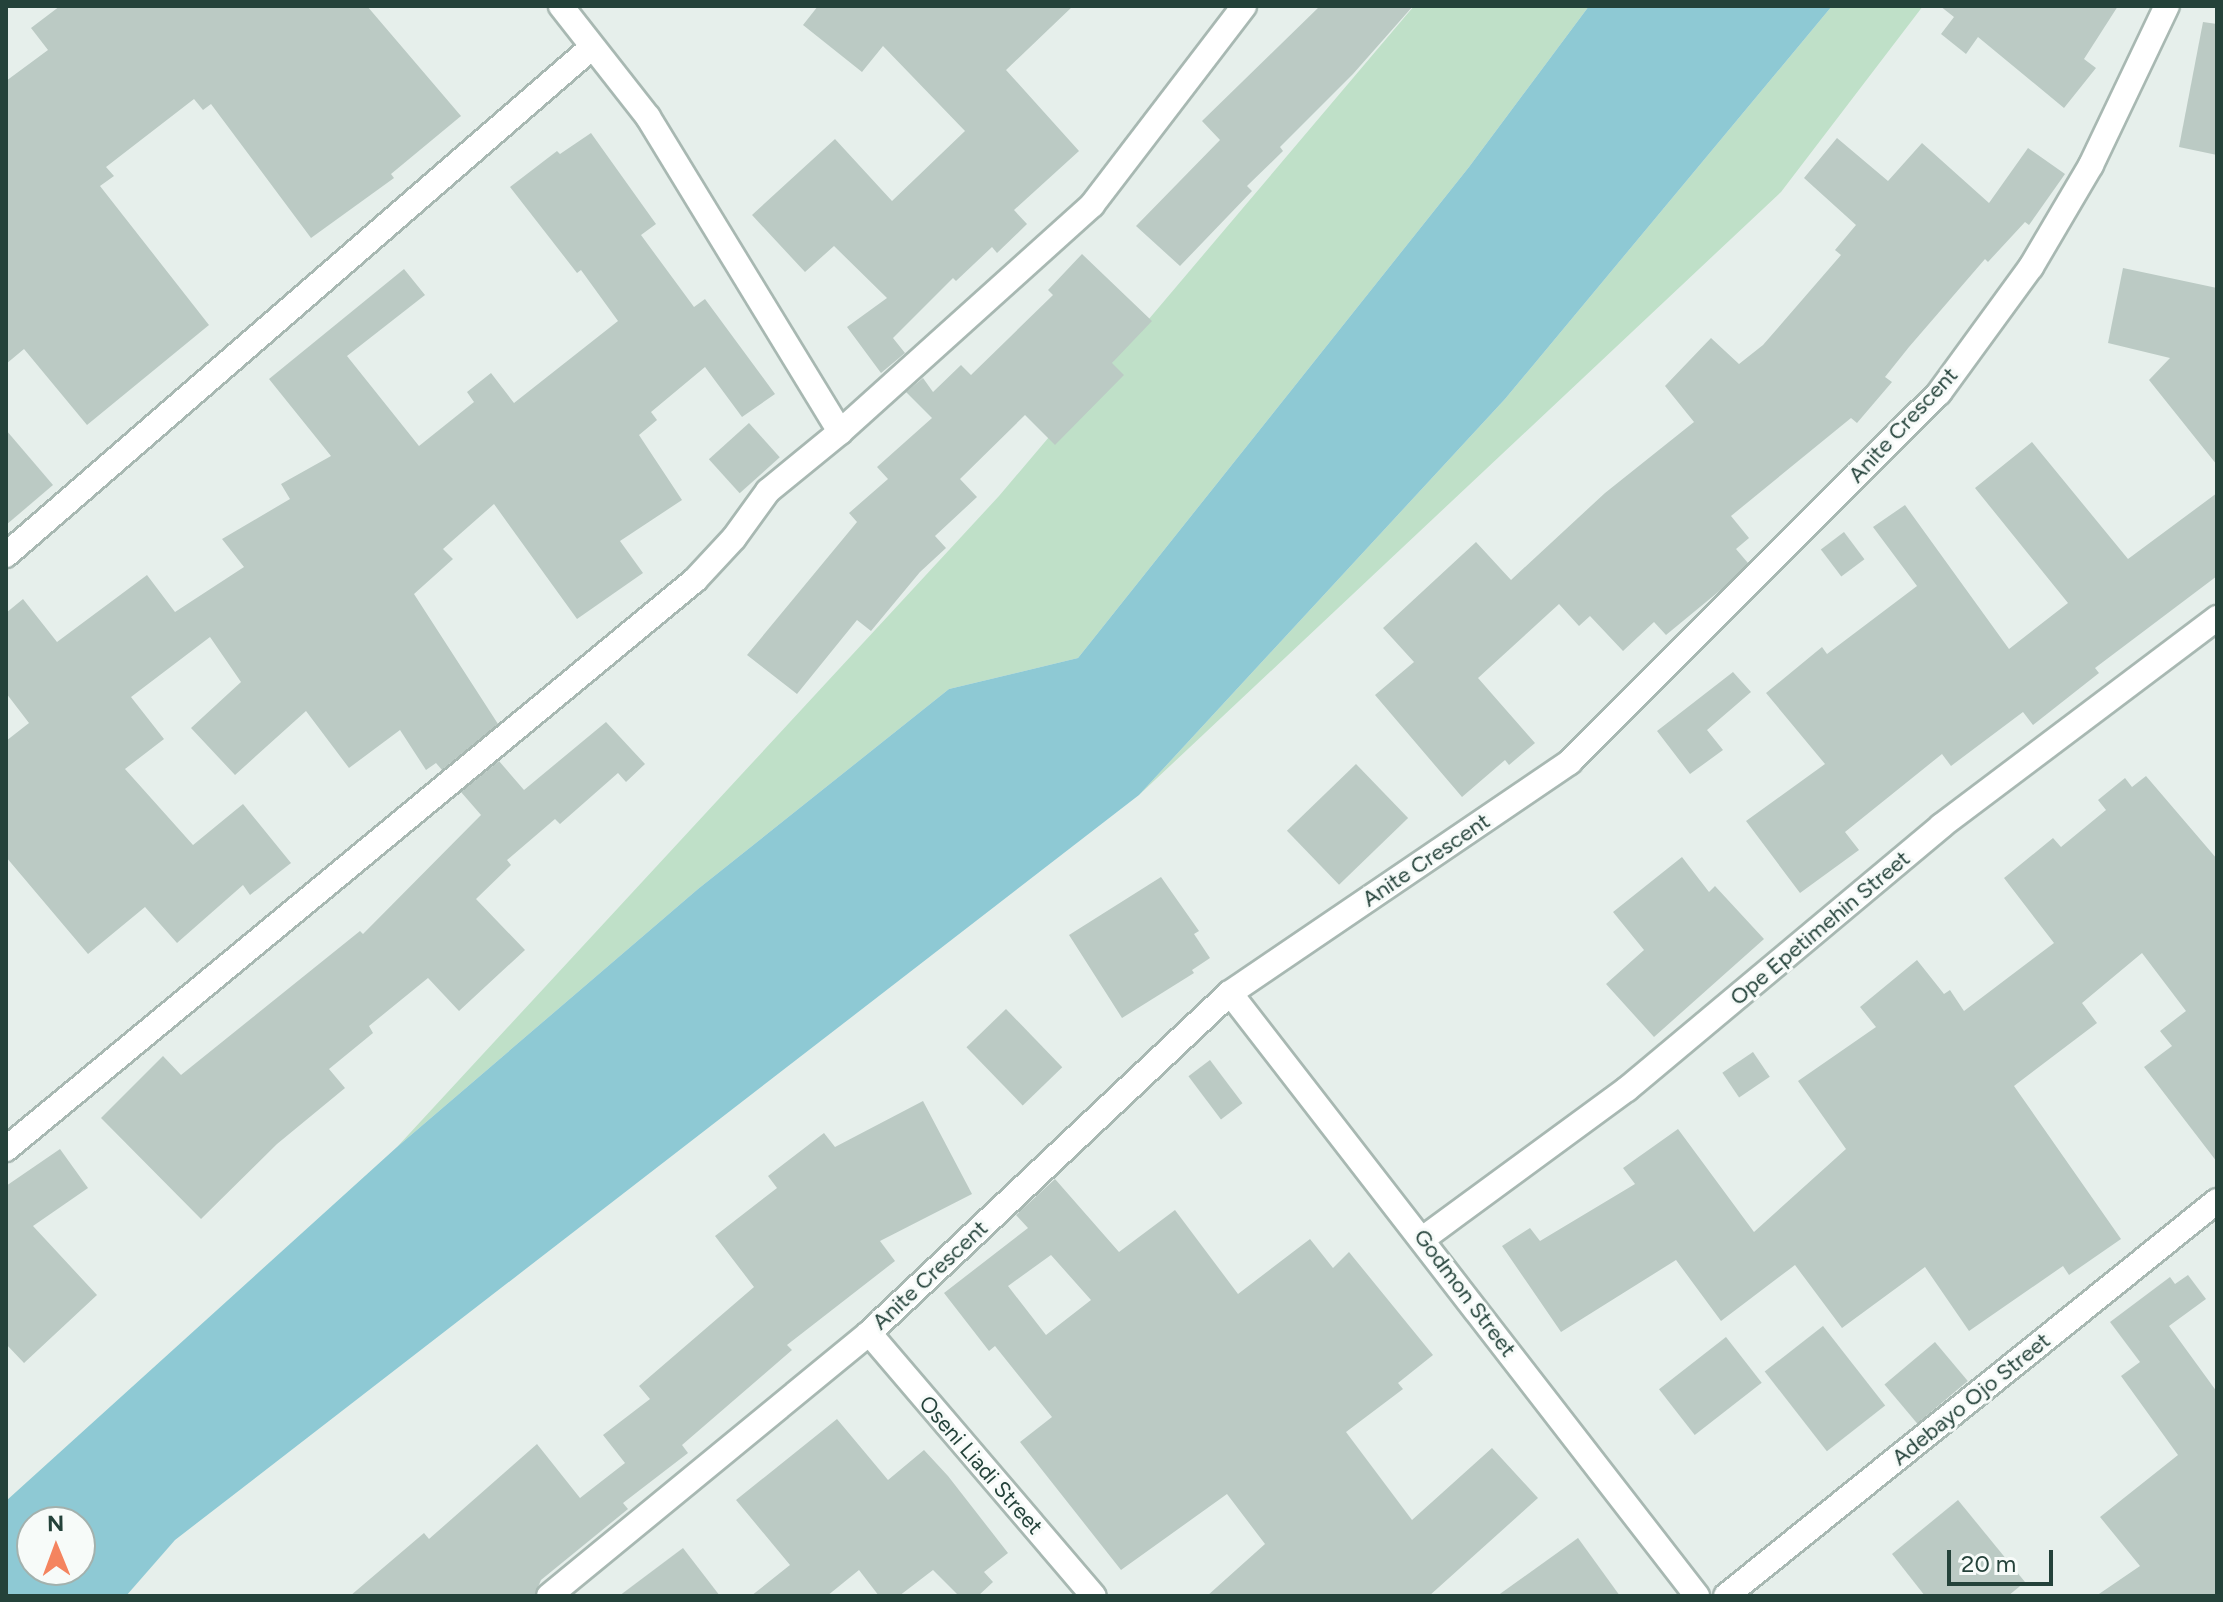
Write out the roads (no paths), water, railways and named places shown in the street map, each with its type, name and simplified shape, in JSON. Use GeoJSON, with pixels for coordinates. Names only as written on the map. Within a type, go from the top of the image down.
{"type":"FeatureCollection","features":[{"type":"Feature","properties":{"kind":"street"},"geometry":{"type":"LineString","coordinates":[[561,6],[648,117],[840,432]]}},
{"type":"Feature","properties":{"kind":"street"},"geometry":{"type":"LineString","coordinates":[[6,1149],[143,1032],[695,580],[734,538],[768,491],[840,432],[1092,205],[1244,6]]}},
{"type":"Feature","properties":{"kind":"street","name":"Anite Crescent"},"geometry":{"type":"LineString","coordinates":[[549,1596],[869,1333],[1230,993],[1570,762],[1939,393],[2039,254],[2091,165],[2167,6]]}},
{"type":"Feature","properties":{"kind":"street"},"geometry":{"type":"LineString","coordinates":[[6,555],[591,48]]}},
{"type":"Feature","properties":{"kind":"street","name":"Ope Epetimehin Street"},"geometry":{"type":"LineString","coordinates":[[1424,1238],[1627,1089],[1941,826],[2217,618]]}},
{"type":"Feature","properties":{"kind":"street","name":"Godmon Street"},"geometry":{"type":"LineString","coordinates":[[1230,993],[1424,1238],[1697,1596]]}},
{"type":"Feature","properties":{"kind":"street","name":"Adebayo Ojo Street"},"geometry":{"type":"LineString","coordinates":[[1726,1596],[2217,1201]]}},
{"type":"Feature","properties":{"kind":"street","name":"Oseni Liadi Street"},"geometry":{"type":"LineString","coordinates":[[869,1333],[1094,1596]]}},
{"type":"Feature","properties":{"kind":"water"},"geometry":{"type":"Polygon","coordinates":[[[1589,6],[1832,6],[1505,399],[1139,795],[175,1540],[126,1596],[6,1596],[6,1501],[397,1147],[698,889],[949,689],[1078,658],[1469,167],[1589,6]]]}}]}
